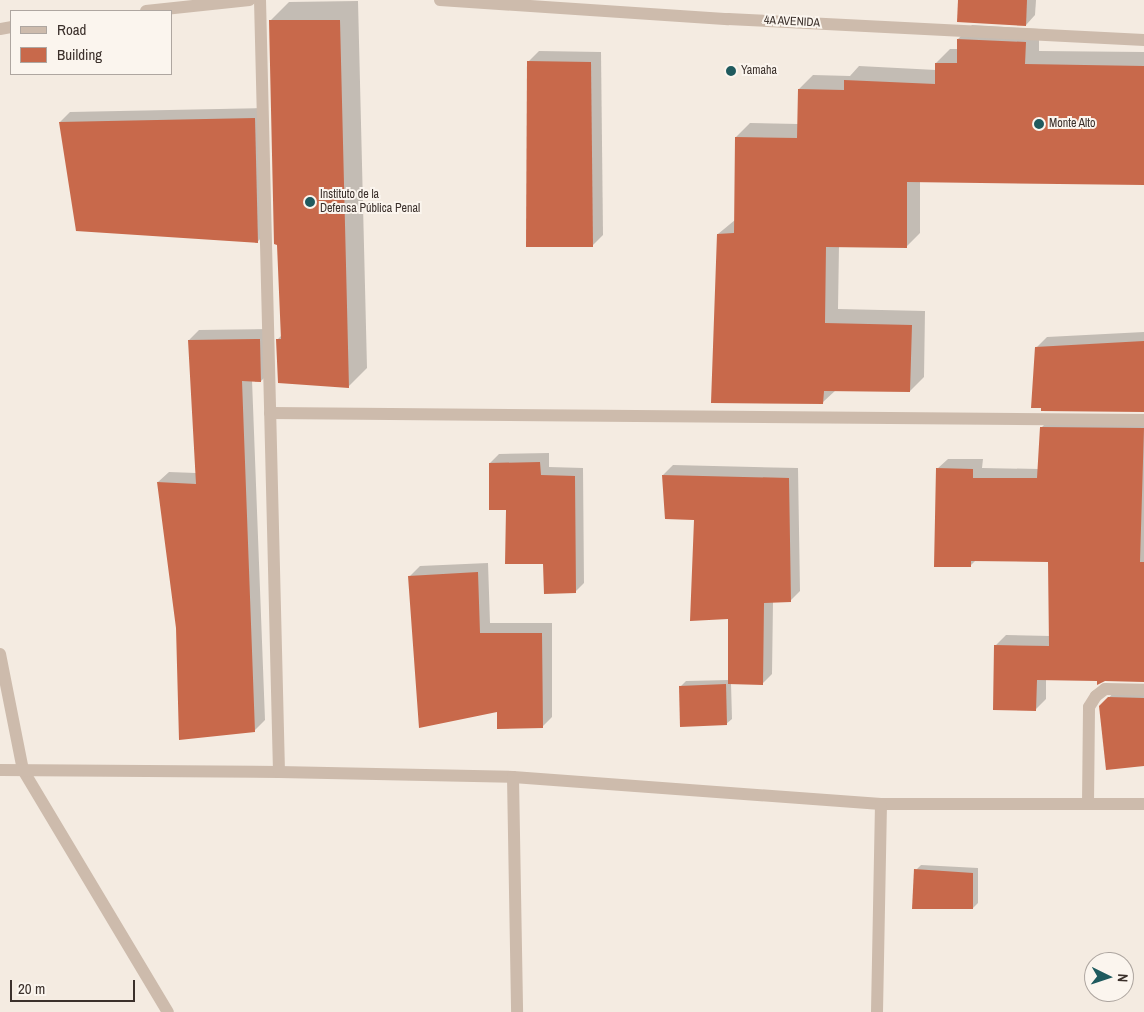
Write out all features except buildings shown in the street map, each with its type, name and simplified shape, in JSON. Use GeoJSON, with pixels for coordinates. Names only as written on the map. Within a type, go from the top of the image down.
{"type":"FeatureCollection","features":[{"type":"Feature","properties":{"kind":"street"},"geometry":{"type":"LineString","coordinates":[[155,10],[249,0]]}},
{"type":"Feature","properties":{"kind":"street"},"geometry":{"type":"LineString","coordinates":[[260,0],[279,772]]}},
{"type":"Feature","properties":{"kind":"street","name":"4A AVENIDA"},"geometry":{"type":"LineString","coordinates":[[440,0],[728,19],[1144,40]]}},
{"type":"Feature","properties":{"kind":"street"},"geometry":{"type":"LineString","coordinates":[[270,413],[1144,420]]}},
{"type":"Feature","properties":{"kind":"street"},"geometry":{"type":"LineString","coordinates":[[0,654],[23,770],[168,1012]]}},
{"type":"Feature","properties":{"kind":"street"},"geometry":{"type":"LineString","coordinates":[[1088,804],[1090,707],[1096,696],[1104,689],[1144,690]]}},
{"type":"Feature","properties":{"kind":"street"},"geometry":{"type":"LineString","coordinates":[[0,770],[279,772],[513,777],[881,804],[1144,804]]}},
{"type":"Feature","properties":{"kind":"street"},"geometry":{"type":"LineString","coordinates":[[513,777],[517,1012]]}},
{"type":"Feature","properties":{"kind":"street"},"geometry":{"type":"LineString","coordinates":[[877,1012],[881,804]]}},
{"type":"Feature","properties":{"kind":"place","name":"Yamaha"},"geometry":{"type":"Point","coordinates":[731,71]}},
{"type":"Feature","properties":{"kind":"place","name":"Monte Alto"},"geometry":{"type":"Point","coordinates":[1039,124]}},
{"type":"Feature","properties":{"kind":"place","name":"Instituto de la Defensa Pública Penal"},"geometry":{"type":"Point","coordinates":[310,202]}}]}
